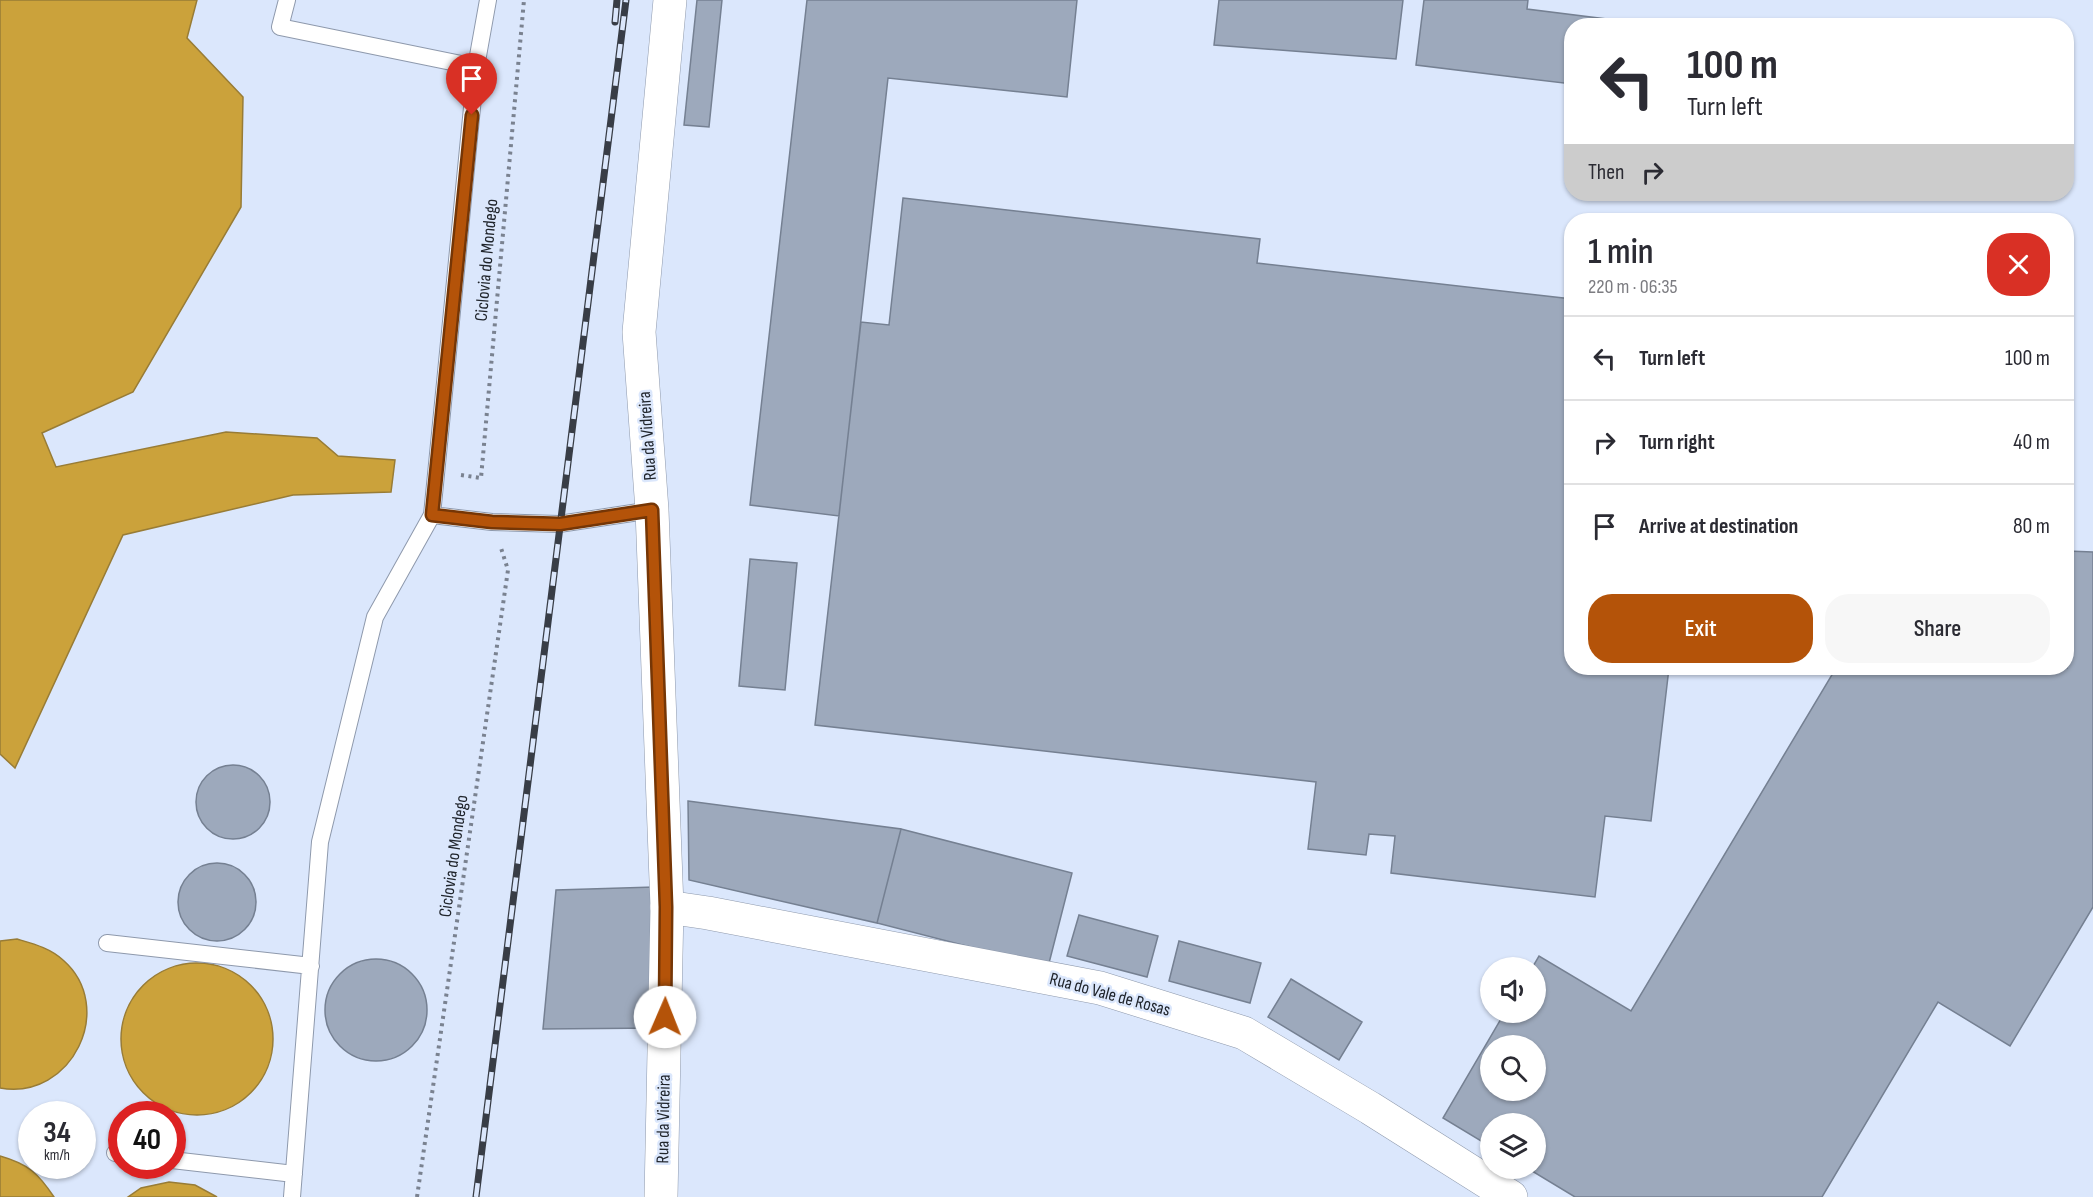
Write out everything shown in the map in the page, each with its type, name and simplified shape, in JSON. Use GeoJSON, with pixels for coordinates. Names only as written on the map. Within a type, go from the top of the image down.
{"type":"FeatureCollection","features":[{"type":"Feature","properties":{"kind":"street","name":"Rua da Vidreira"},"geometry":{"type":"LineString","coordinates":[[662,1197],[666,907],[652,510],[639,332],[670,0]]}},
{"type":"Feature","properties":{"kind":"street","name":"Rua do Vale de Rosas"},"geometry":{"type":"LineString","coordinates":[[666,907],[708,913],[1100,988],[1244,1033],[1370,1108],[1511,1197]]}},
{"type":"Feature","properties":{"kind":"lane"},"geometry":{"type":"LineString","coordinates":[[287,0],[280,27],[476,67]]}},
{"type":"Feature","properties":{"kind":"lane"},"geometry":{"type":"LineString","coordinates":[[292,1197],[320,842],[375,617],[432,515],[476,67],[488,0]]}},
{"type":"Feature","properties":{"kind":"lane"},"geometry":{"type":"LineString","coordinates":[[432,515],[492,522],[560,524],[652,510]]}},
{"type":"Feature","properties":{"kind":"lane"},"geometry":{"type":"LineString","coordinates":[[107,943],[311,966]]}},
{"type":"Feature","properties":{"kind":"lane"},"geometry":{"type":"LineString","coordinates":[[186,1162],[294,1174]]}},
{"type":"Feature","properties":{"kind":"path","name":"Ciclovia do Mondego"},"geometry":{"type":"LineString","coordinates":[[436,471],[481,478],[524,0]]}},
{"type":"Feature","properties":{"kind":"path","name":"Ciclovia do Mondego"},"geometry":{"type":"LineString","coordinates":[[417,1197],[508,570],[492,522]]}},
{"type":"Feature","properties":{"kind":"shaded area"},"geometry":{"type":"Polygon","coordinates":[[[0,0],[197,0],[187,38],[243,97],[241,207],[133,392],[42,433],[56,467],[226,432],[317,438],[338,456],[395,460],[391,492],[293,495],[123,535],[15,768],[0,754],[0,0]]]}},
{"type":"Feature","properties":{"kind":"shaded area"},"geometry":{"type":"Polygon","coordinates":[[[17,939],[53,952],[63,960],[79,980],[86,1002],[86,1025],[79,1046],[66,1066],[48,1080],[26,1088],[0,1088],[0,941],[17,939]]]}},
{"type":"Feature","properties":{"kind":"shaded area"},"geometry":{"type":"Polygon","coordinates":[[[182,964],[212,964],[239,976],[251,985],[260,997],[272,1024],[272,1054],[260,1081],[251,1093],[239,1102],[212,1114],[186,1114],[186,1101],[154,1101],[143,1093],[134,1081],[122,1054],[122,1024],[134,997],[143,985],[155,976],[182,964]]]}},
{"type":"Feature","properties":{"kind":"shaded area"},"geometry":{"type":"Polygon","coordinates":[[[0,1156],[18,1162],[18,1179],[40,1179],[54,1197],[0,1197],[0,1156]]]}},
{"type":"Feature","properties":{"kind":"shaded area"},"geometry":{"type":"Polygon","coordinates":[[[169,1182],[195,1185],[217,1197],[128,1197],[141,1188],[169,1182]]]}},
{"type":"Feature","properties":{"kind":"building"},"geometry":{"type":"Polygon","coordinates":[[[697,0],[722,0],[709,127],[684,125],[697,0]]]}},
{"type":"Feature","properties":{"kind":"building"},"geometry":{"type":"Polygon","coordinates":[[[807,0],[1077,0],[1067,97],[888,78],[839,516],[750,505],[807,0]]]}},
{"type":"Feature","properties":{"kind":"building"},"geometry":{"type":"Polygon","coordinates":[[[1219,0],[1403,0],[1396,59],[1214,45],[1219,0]]]}},
{"type":"Feature","properties":{"kind":"building"},"geometry":{"type":"Polygon","coordinates":[[[1424,0],[1528,0],[1527,9],[1599,18],[1564,18],[1564,83],[1416,65],[1424,0]]]}},
{"type":"Feature","properties":{"kind":"building"},"geometry":{"type":"Polygon","coordinates":[[[903,198],[1260,239],[1257,263],[1564,298],[1564,675],[1668,675],[1651,821],[1605,816],[1595,897],[1391,873],[1395,836],[1369,834],[1366,855],[1308,849],[1316,782],[815,725],[861,322],[889,325],[903,198]]]}},
{"type":"Feature","properties":{"kind":"building"},"geometry":{"type":"Polygon","coordinates":[[[2074,551],[2093,552],[2093,907],[2010,1046],[1938,1002],[1822,1197],[1575,1197],[1545,1179],[1546,1113],[1480,1113],[1480,1140],[1443,1118],[1480,1055],[1480,1101],[1546,1101],[1546,1035],[1492,1035],[1499,1023],[1546,1023],[1546,960],[1631,1011],[1832,675],[2074,675],[2074,551]]]}},
{"type":"Feature","properties":{"kind":"building"},"geometry":{"type":"Polygon","coordinates":[[[750,559],[797,563],[785,690],[739,686],[750,559]]]}},
{"type":"Feature","properties":{"kind":"building"},"geometry":{"type":"Polygon","coordinates":[[[233,765],[254,771],[264,781],[270,802],[264,823],[254,833],[233,839],[212,833],[202,823],[196,802],[202,781],[212,771],[233,765]]]}},
{"type":"Feature","properties":{"kind":"building"},"geometry":{"type":"Polygon","coordinates":[[[688,801],[901,829],[877,923],[689,880],[688,801]]]}},
{"type":"Feature","properties":{"kind":"building"},"geometry":{"type":"Polygon","coordinates":[[[901,829],[1072,873],[1048,967],[877,923],[901,829]]]}},
{"type":"Feature","properties":{"kind":"building"},"geometry":{"type":"Polygon","coordinates":[[[209,863],[225,863],[239,869],[250,880],[256,894],[256,910],[250,924],[239,935],[225,941],[209,941],[195,935],[184,924],[178,910],[178,894],[184,880],[195,869],[209,863]]]}},
{"type":"Feature","properties":{"kind":"building"},"geometry":{"type":"Polygon","coordinates":[[[654,887],[659,1028],[543,1029],[556,890],[654,887]]]}},
{"type":"Feature","properties":{"kind":"building"},"geometry":{"type":"Polygon","coordinates":[[[1079,915],[1158,936],[1147,977],[1067,956],[1079,915]]]}},
{"type":"Feature","properties":{"kind":"building"},"geometry":{"type":"Polygon","coordinates":[[[1179,941],[1261,963],[1250,1003],[1169,981],[1179,941]]]}},
{"type":"Feature","properties":{"kind":"building"},"geometry":{"type":"Polygon","coordinates":[[[376,959],[396,962],[405,967],[419,981],[424,990],[427,1010],[424,1030],[419,1039],[405,1053],[396,1058],[376,1061],[356,1058],[347,1053],[333,1039],[328,1030],[325,1010],[328,990],[333,981],[347,967],[356,962],[376,959]]]}},
{"type":"Feature","properties":{"kind":"building"},"geometry":{"type":"Polygon","coordinates":[[[1291,979],[1362,1022],[1339,1060],[1268,1017],[1291,979]]]}},
{"type":"Feature","properties":{"kind":"railway"},"geometry":{"type":"LineString","coordinates":[[615,22],[617,0]]}},
{"type":"Feature","properties":{"kind":"railway"},"geometry":{"type":"LineString","coordinates":[[476,1197],[626,0]]}},
{"type":"Feature","properties":{"kind":"route"},"geometry":{"type":"LineString","coordinates":[[472,115],[432,515],[492,522],[560,524],[652,510],[666,907],[665,1017]]}}]}
